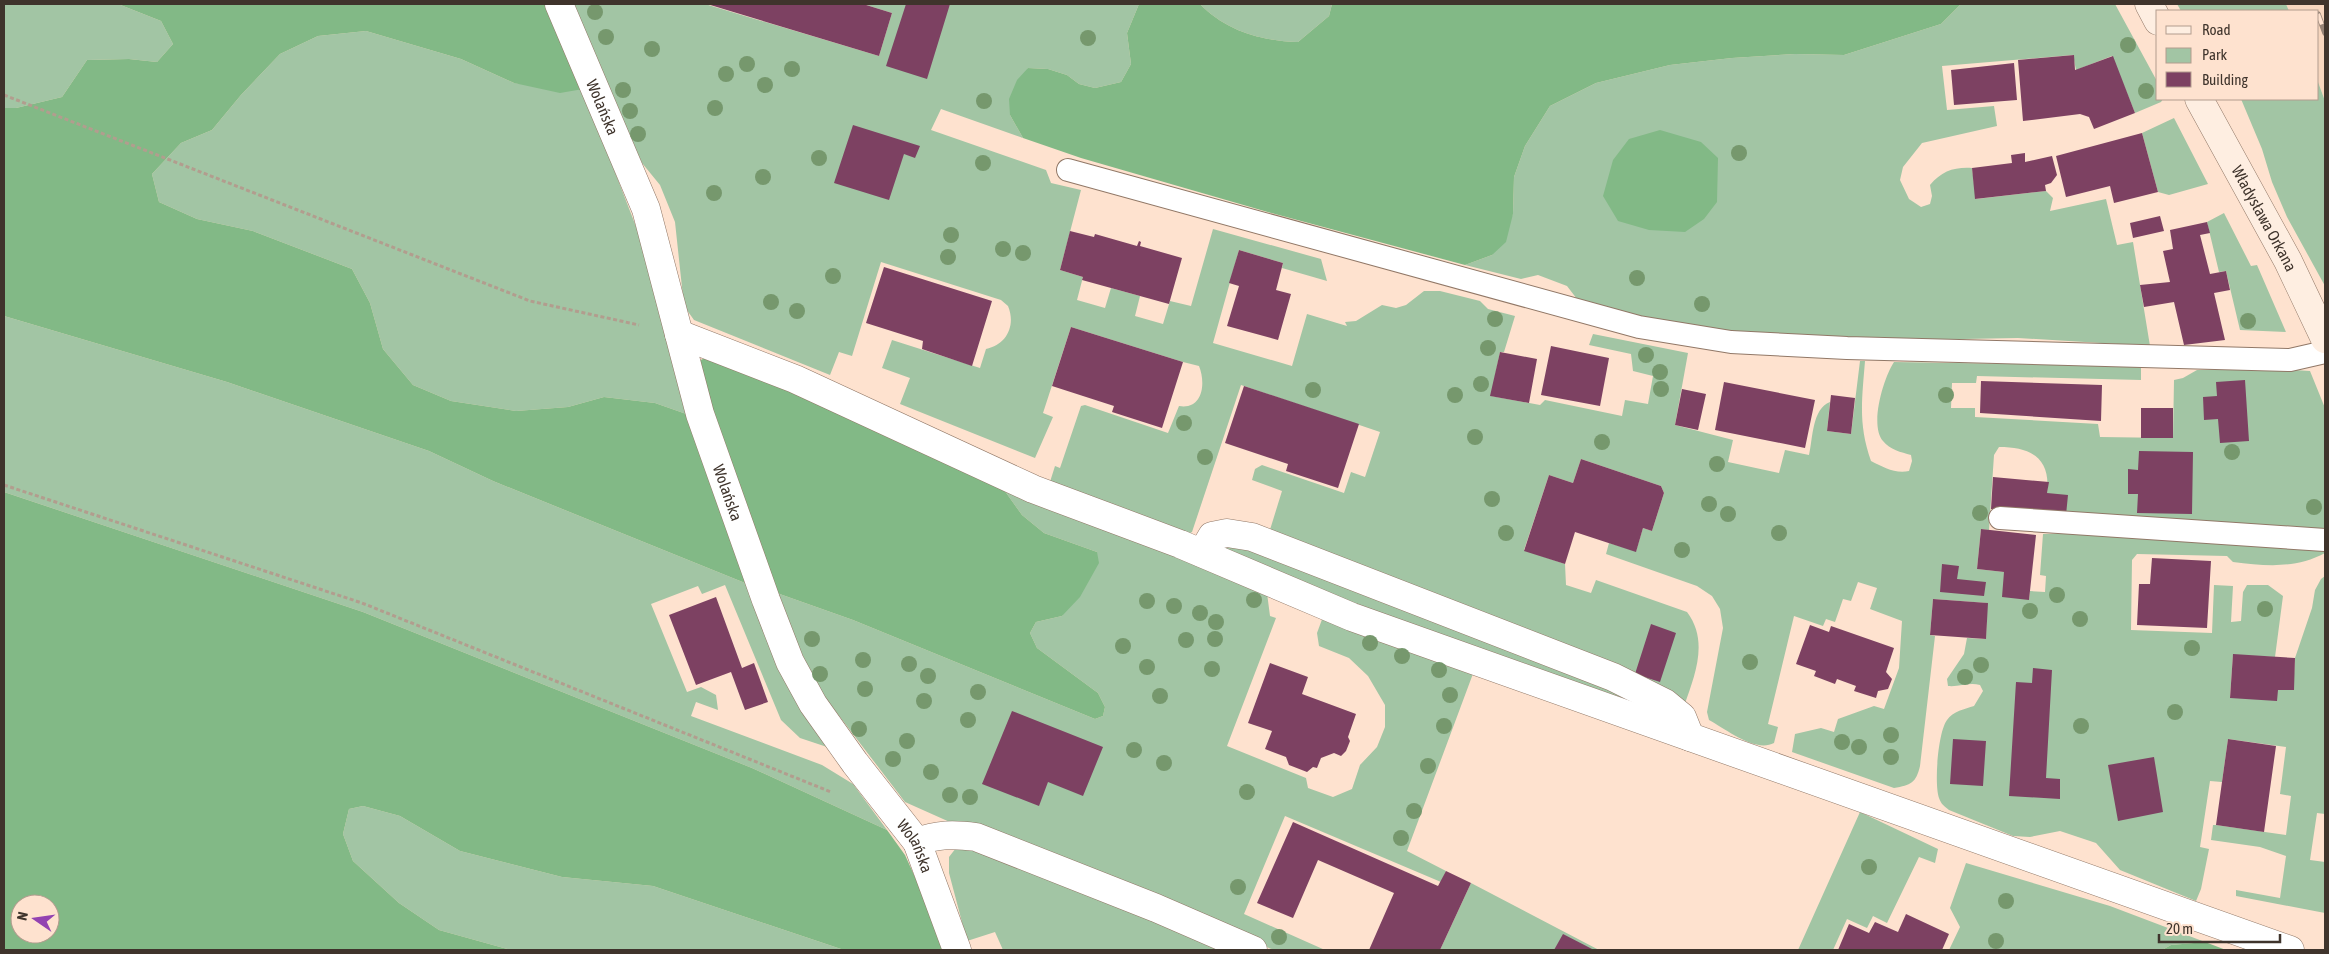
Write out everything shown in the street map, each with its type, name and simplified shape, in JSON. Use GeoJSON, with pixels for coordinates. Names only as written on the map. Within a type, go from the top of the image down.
{"type":"FeatureCollection","features":[{"type":"Feature","properties":{"kind":"street","name":"Wolańska"},"geometry":{"type":"LineString","coordinates":[[558,4],[646,209],[700,414],[790,662],[813,704],[855,763],[917,842],[957,950]]}},
{"type":"Feature","properties":{"kind":"street"},"geometry":{"type":"LineString","coordinates":[[2149,4],[2156,17]]}},
{"type":"Feature","properties":{"kind":"street","name":"Władysława Orkana"},"geometry":{"type":"LineString","coordinates":[[2200,100],[2288,261],[2325,340]]}},
{"type":"Feature","properties":{"kind":"street"},"geometry":{"type":"LineString","coordinates":[[679,334],[796,378],[1032,489],[1202,553],[1352,617],[2290,950]]}},
{"type":"Feature","properties":{"kind":"street"},"geometry":{"type":"LineString","coordinates":[[1202,553],[1212,536],[1227,533],[1252,537],[1613,677],[1665,703],[1682,717],[1690,737]]}},
{"type":"Feature","properties":{"kind":"street"},"geometry":{"type":"LineString","coordinates":[[917,842],[934,836],[955,834],[976,837],[1156,908],[1253,950]]}},
{"type":"Feature","properties":{"kind":"lane"},"geometry":{"type":"LineString","coordinates":[[1068,170],[1639,327],[1731,342],[1879,350],[2290,360],[2325,352]]}},
{"type":"Feature","properties":{"kind":"lane"},"geometry":{"type":"LineString","coordinates":[[2000,518],[2325,540]]}},
{"type":"Feature","properties":{"kind":"path"},"geometry":{"type":"LineString","coordinates":[[4,95],[530,301],[679,334]]}},
{"type":"Feature","properties":{"kind":"path"},"geometry":{"type":"LineString","coordinates":[[4,485],[362,604],[834,793]]}},
{"type":"Feature","properties":{"kind":"shaded area"},"geometry":{"type":"Polygon","coordinates":[[[2286,4],[2325,4],[2325,100],[2319,85],[2319,10],[2289,10],[2286,4]]]}},
{"type":"Feature","properties":{"kind":"green space"},"geometry":{"type":"Polygon","coordinates":[[[4,4],[118,4],[161,21],[173,44],[157,62],[129,59],[87,60],[62,97],[16,108],[4,108],[4,4]]]}},
{"type":"Feature","properties":{"kind":"green space"},"geometry":{"type":"Polygon","coordinates":[[[118,4],[546,4],[583,89],[560,93],[514,83],[461,59],[366,31],[318,36],[280,54],[241,95],[212,130],[181,143],[152,174],[159,202],[197,219],[253,231],[352,269],[370,303],[383,349],[413,385],[451,401],[516,411],[568,407],[604,397],[655,403],[692,416],[750,585],[493,481],[429,451],[227,382],[4,316],[4,108],[16,108],[62,97],[87,60],[129,59],[157,62],[173,44],[161,21],[118,4]]]}},
{"type":"Feature","properties":{"kind":"green space"},"geometry":{"type":"Polygon","coordinates":[[[570,4],[705,4],[879,56],[892,13],[863,4],[1139,4],[1127,33],[1131,64],[1121,82],[1095,88],[1079,84],[1067,75],[1048,69],[1028,68],[1010,115],[1023,138],[941,109],[931,130],[1046,170],[1051,183],[1081,190],[1060,270],[1083,277],[1077,300],[1105,308],[1111,288],[1140,296],[1135,316],[1163,324],[1170,301],[1191,306],[1213,229],[1321,259],[1327,281],[1282,268],[1283,263],[1239,250],[1213,343],[1292,366],[1307,314],[1347,326],[1345,322],[1356,321],[1382,305],[1396,308],[1406,305],[1424,291],[1440,291],[1480,301],[1488,309],[1515,316],[1504,352],[1500,352],[1491,396],[1540,405],[1545,400],[1622,416],[1625,400],[1648,404],[1653,376],[1633,371],[1631,354],[1589,345],[1593,334],[1688,353],[1675,425],[1733,440],[1728,462],[1779,473],[1785,450],[1809,455],[1816,417],[1824,406],[1830,402],[1827,431],[1851,434],[1860,361],[1865,361],[1862,412],[1864,435],[1871,461],[1899,472],[1909,471],[1912,461],[1911,455],[1889,447],[1879,434],[1877,424],[1882,389],[1894,362],[2141,366],[2141,380],[1977,376],[1976,383],[1952,383],[1951,408],[1975,408],[1975,417],[2098,424],[2100,437],[2173,438],[2174,380],[2183,378],[2197,370],[2265,368],[2310,371],[2325,408],[2325,533],[2066,515],[2047,493],[2046,471],[2042,463],[2029,452],[2021,449],[1999,447],[1994,455],[1989,530],[1981,529],[1977,569],[2004,572],[2029,600],[2030,591],[2045,592],[2046,576],[2040,575],[2043,534],[2078,533],[2325,549],[2325,553],[2303,562],[2280,565],[2233,562],[2227,556],[2137,554],[2132,560],[2131,630],[2212,633],[2214,585],[2233,586],[2231,622],[2241,621],[2243,592],[2247,585],[2268,585],[2283,596],[2275,657],[2233,655],[2230,697],[2278,690],[2293,690],[2295,658],[2312,608],[2315,590],[2321,579],[2325,576],[2325,814],[2317,813],[2310,860],[2325,862],[2325,913],[2236,896],[2236,890],[2280,898],[2286,856],[2260,847],[2211,840],[2213,825],[2286,835],[2291,796],[2280,794],[2286,747],[2228,739],[2222,782],[2210,781],[2200,847],[2209,849],[2201,889],[2196,901],[2120,870],[2096,843],[2060,831],[2030,837],[2013,836],[1949,810],[1944,806],[1939,798],[1937,782],[1939,746],[1944,726],[1952,714],[1974,706],[1983,691],[1980,685],[1976,684],[1948,686],[1947,679],[1964,654],[1967,638],[1986,639],[1987,603],[1933,599],[1930,635],[1935,636],[1920,766],[1917,776],[1912,782],[1905,786],[1894,788],[1792,752],[1795,734],[1821,728],[1834,732],[1838,719],[1874,706],[1884,709],[1899,668],[1902,621],[1870,609],[1877,588],[1858,582],[1851,601],[1843,599],[1835,622],[1826,619],[1823,626],[1794,616],[1768,724],[1778,727],[1774,743],[1758,745],[1741,739],[1709,720],[1707,712],[1723,628],[1720,609],[1712,596],[1697,586],[1606,554],[1609,543],[1636,551],[1643,528],[1652,531],[1664,493],[1661,486],[1581,459],[1573,483],[1549,475],[1524,550],[1565,564],[1566,585],[1591,593],[1596,580],[1687,612],[1694,623],[1699,646],[1696,670],[1684,706],[1269,533],[1282,491],[1252,480],[1255,469],[1262,465],[1344,493],[1351,472],[1365,477],[1380,432],[1241,385],[1192,532],[1188,534],[1049,485],[1055,466],[1060,468],[1081,406],[1085,405],[1168,433],[1179,406],[1193,404],[1201,394],[1202,380],[1199,366],[1071,327],[1043,413],[1053,417],[1035,458],[900,404],[910,378],[882,368],[892,340],[980,368],[986,349],[993,347],[1004,339],[1010,327],[1011,320],[1008,306],[1001,300],[881,262],[852,356],[839,352],[830,375],[694,320],[684,306],[675,222],[660,185],[642,163],[570,4]]]}},
{"type":"Feature","properties":{"kind":"green space"},"geometry":{"type":"Polygon","coordinates":[[[1139,4],[1200,4],[1221,21],[1245,33],[1258,37],[1298,42],[1329,16],[1332,4],[1961,4],[1941,24],[1844,55],[1795,54],[1732,58],[1670,65],[1596,83],[1550,106],[1525,146],[1514,177],[1513,214],[1506,242],[1492,255],[1465,265],[1275,214],[1081,158],[1023,138],[1010,115],[1009,99],[1017,80],[1028,68],[1048,69],[1067,75],[1079,84],[1095,88],[1121,82],[1131,64],[1127,33],[1139,4]]]}},
{"type":"Feature","properties":{"kind":"green space"},"geometry":{"type":"Polygon","coordinates":[[[1200,4],[1332,4],[1329,16],[1298,42],[1258,37],[1245,33],[1221,21],[1200,4]]]}},
{"type":"Feature","properties":{"kind":"green space"},"geometry":{"type":"Polygon","coordinates":[[[1961,4],[2115,4],[2156,79],[2156,100],[2162,100],[2161,102],[2135,113],[2112,56],[2076,70],[2073,55],[1942,66],[1947,110],[1994,106],[1997,126],[1922,143],[1903,167],[1900,180],[1909,199],[1921,207],[1930,204],[1932,196],[1930,185],[1939,176],[1954,169],[1966,168],[1972,168],[1976,199],[2046,191],[2053,198],[2050,211],[2106,199],[2117,245],[2133,242],[2150,346],[2018,338],[1909,340],[1762,334],[1640,323],[1577,299],[1567,286],[1538,275],[1521,279],[1465,265],[1492,255],[1513,214],[1514,177],[1525,146],[1550,106],[1596,83],[1670,65],[1732,58],[1795,54],[1844,55],[1941,24],[1961,4]]]}},
{"type":"Feature","properties":{"kind":"green space"},"geometry":{"type":"Polygon","coordinates":[[[2177,4],[2286,4],[2289,10],[2180,10],[2177,4]]]}},
{"type":"Feature","properties":{"kind":"green space"},"geometry":{"type":"Polygon","coordinates":[[[366,31],[461,59],[514,83],[583,89],[645,250],[692,416],[655,403],[604,397],[568,407],[516,411],[451,401],[413,385],[383,349],[370,303],[352,269],[253,231],[197,219],[159,202],[152,174],[181,143],[212,130],[241,95],[280,54],[318,36],[366,31]]]}},
{"type":"Feature","properties":{"kind":"green space"},"geometry":{"type":"Polygon","coordinates":[[[2319,85],[2325,101],[2325,286],[2287,217],[2272,182],[2262,149],[2241,100],[2319,100],[2319,85]]]}},
{"type":"Feature","properties":{"kind":"green space"},"geometry":{"type":"Polygon","coordinates":[[[2174,118],[2208,184],[2169,195],[2158,192],[2142,133],[2174,118]]]}},
{"type":"Feature","properties":{"kind":"green space"},"geometry":{"type":"Polygon","coordinates":[[[1660,130],[1701,142],[1718,158],[1717,202],[1704,219],[1685,232],[1649,230],[1618,221],[1603,196],[1613,160],[1629,139],[1660,130]]]}},
{"type":"Feature","properties":{"kind":"green space"},"geometry":{"type":"Polygon","coordinates":[[[2224,213],[2251,266],[2257,265],[2286,332],[2240,330],[2226,271],[2219,272],[2207,222],[2224,213]]]}},
{"type":"Feature","properties":{"kind":"green space"},"geometry":{"type":"Polygon","coordinates":[[[4,316],[227,382],[429,451],[493,481],[750,585],[830,748],[800,738],[781,720],[725,585],[702,594],[698,586],[651,604],[687,692],[701,687],[716,695],[718,710],[696,702],[691,716],[822,765],[853,784],[887,830],[752,768],[363,612],[4,492],[4,316]]]}},
{"type":"Feature","properties":{"kind":"green space"},"geometry":{"type":"Polygon","coordinates":[[[708,357],[1002,487],[1022,515],[1044,533],[1097,552],[1099,563],[1080,597],[1062,616],[1036,622],[1030,633],[1037,648],[1098,693],[1105,707],[1103,716],[1095,719],[853,620],[774,592],[727,466],[698,361],[708,357]]]}},
{"type":"Feature","properties":{"kind":"green space"},"geometry":{"type":"Polygon","coordinates":[[[1002,487],[1267,593],[1270,616],[1276,618],[1227,746],[1306,778],[1308,788],[1333,797],[1352,789],[1360,765],[1377,747],[1385,727],[1385,705],[1368,676],[1349,658],[1319,646],[1317,633],[1324,614],[1474,671],[1407,851],[1446,871],[1441,882],[1285,816],[1244,914],[1325,950],[1274,950],[1119,886],[952,823],[905,802],[817,687],[774,592],[853,620],[1095,719],[1103,716],[1105,707],[1098,693],[1037,648],[1030,633],[1036,622],[1062,616],[1097,552],[1044,533],[1022,515],[1002,487]]]}},
{"type":"Feature","properties":{"kind":"green space"},"geometry":{"type":"Polygon","coordinates":[[[4,492],[363,612],[752,768],[887,830],[905,855],[924,897],[943,950],[844,950],[653,886],[562,877],[460,851],[400,816],[363,806],[349,809],[343,834],[353,861],[399,903],[439,930],[511,950],[4,950],[4,492]]]}},
{"type":"Feature","properties":{"kind":"green space"},"geometry":{"type":"Polygon","coordinates":[[[1231,544],[1626,691],[1667,716],[1340,598],[1219,550],[1231,544]]]}},
{"type":"Feature","properties":{"kind":"green space"},"geometry":{"type":"Polygon","coordinates":[[[363,806],[400,816],[460,851],[562,877],[653,886],[844,950],[511,950],[439,930],[399,903],[353,861],[343,834],[349,809],[363,806]]]}},
{"type":"Feature","properties":{"kind":"green space"},"geometry":{"type":"Polygon","coordinates":[[[1860,812],[1938,849],[1935,863],[1919,857],[1887,923],[1873,916],[1867,928],[1847,919],[1833,950],[1798,950],[1860,812]]]}},
{"type":"Feature","properties":{"kind":"green space"},"geometry":{"type":"Polygon","coordinates":[[[969,847],[1232,950],[1003,950],[995,932],[967,941],[949,873],[949,857],[956,848],[969,847]]]}},
{"type":"Feature","properties":{"kind":"green space"},"geometry":{"type":"Polygon","coordinates":[[[1966,863],[2110,906],[2205,942],[2171,945],[2162,950],[1949,950],[1960,927],[1950,908],[1966,863]]]}},
{"type":"Feature","properties":{"kind":"green space"},"geometry":{"type":"Polygon","coordinates":[[[1471,883],[1599,950],[1440,950],[1471,883]]]}},
{"type":"Feature","properties":{"kind":"green space"},"geometry":{"type":"Polygon","coordinates":[[[2205,942],[2226,950],[2162,950],[2171,945],[2205,942]]]}},
{"type":"Feature","properties":{"kind":"building"},"geometry":{"type":"Polygon","coordinates":[[[707,4],[863,4],[892,13],[879,56],[707,4]]]}},
{"type":"Feature","properties":{"kind":"building"},"geometry":{"type":"Polygon","coordinates":[[[906,4],[950,4],[927,79],[886,66],[906,4]]]}},
{"type":"Feature","properties":{"kind":"building"},"geometry":{"type":"Polygon","coordinates":[[[2074,55],[2075,70],[2113,56],[2135,113],[2094,129],[2089,117],[2080,114],[2023,121],[2018,60],[2074,55]]]}},
{"type":"Feature","properties":{"kind":"building"},"geometry":{"type":"Polygon","coordinates":[[[2014,63],[2017,100],[1954,105],[1951,70],[2014,63]]]}},
{"type":"Feature","properties":{"kind":"building"},"geometry":{"type":"Polygon","coordinates":[[[853,125],[920,146],[915,158],[904,154],[889,200],[834,183],[853,125]]]}},
{"type":"Feature","properties":{"kind":"building"},"geometry":{"type":"Polygon","coordinates":[[[2142,133],[2158,192],[2114,203],[2110,186],[2066,197],[2056,156],[2142,133]]]}},
{"type":"Feature","properties":{"kind":"building"},"geometry":{"type":"Polygon","coordinates":[[[2025,153],[2025,162],[2052,156],[2057,175],[2051,183],[2045,185],[2046,191],[1975,199],[1972,168],[2012,163],[2011,155],[2025,153]]]}},
{"type":"Feature","properties":{"kind":"building"},"geometry":{"type":"Polygon","coordinates":[[[2160,216],[2164,231],[2133,238],[2130,223],[2160,216]]]}},
{"type":"Feature","properties":{"kind":"building"},"geometry":{"type":"Polygon","coordinates":[[[2207,222],[2210,233],[2200,235],[2210,274],[2226,271],[2230,290],[2214,293],[2225,340],[2184,345],[2174,302],[2144,307],[2140,285],[2170,282],[2163,251],[2173,249],[2170,230],[2207,222]]]}},
{"type":"Feature","properties":{"kind":"building"},"geometry":{"type":"Polygon","coordinates":[[[1070,231],[1094,237],[1095,234],[1137,246],[1139,241],[1141,242],[1140,246],[1182,258],[1169,304],[1082,280],[1083,277],[1060,270],[1070,231]]]}},
{"type":"Feature","properties":{"kind":"building"},"geometry":{"type":"Polygon","coordinates":[[[1239,250],[1283,263],[1276,290],[1291,294],[1278,340],[1227,326],[1239,286],[1229,283],[1239,250]]]}},
{"type":"Feature","properties":{"kind":"building"},"geometry":{"type":"Polygon","coordinates":[[[884,267],[992,301],[972,366],[922,349],[923,341],[866,323],[884,267]]]}},
{"type":"Feature","properties":{"kind":"building"},"geometry":{"type":"Polygon","coordinates":[[[1071,327],[1183,362],[1162,428],[1112,412],[1114,406],[1052,386],[1071,327]]]}},
{"type":"Feature","properties":{"kind":"building"},"geometry":{"type":"Polygon","coordinates":[[[1551,346],[1609,358],[1600,406],[1541,395],[1551,346]]]}},
{"type":"Feature","properties":{"kind":"building"},"geometry":{"type":"Polygon","coordinates":[[[1500,352],[1537,359],[1529,403],[1490,396],[1500,352]]]}},
{"type":"Feature","properties":{"kind":"building"},"geometry":{"type":"Polygon","coordinates":[[[2245,380],[2249,441],[2220,443],[2218,419],[2204,420],[2203,397],[2217,396],[2216,382],[2245,380]]]}},
{"type":"Feature","properties":{"kind":"building"},"geometry":{"type":"Polygon","coordinates":[[[1981,381],[2102,385],[2101,421],[1980,413],[1981,381]]]}},
{"type":"Feature","properties":{"kind":"building"},"geometry":{"type":"Polygon","coordinates":[[[1724,382],[1815,400],[1805,448],[1715,430],[1724,382]]]}},
{"type":"Feature","properties":{"kind":"building"},"geometry":{"type":"Polygon","coordinates":[[[1244,386],[1359,424],[1338,488],[1286,471],[1288,464],[1225,443],[1244,386]]]}},
{"type":"Feature","properties":{"kind":"building"},"geometry":{"type":"Polygon","coordinates":[[[1682,389],[1706,394],[1698,430],[1675,425],[1682,389]]]}},
{"type":"Feature","properties":{"kind":"building"},"geometry":{"type":"Polygon","coordinates":[[[1831,395],[1855,398],[1851,434],[1827,431],[1831,395]]]}},
{"type":"Feature","properties":{"kind":"building"},"geometry":{"type":"Polygon","coordinates":[[[2141,408],[2173,408],[2173,438],[2141,438],[2141,408]]]}},
{"type":"Feature","properties":{"kind":"building"},"geometry":{"type":"Polygon","coordinates":[[[2139,451],[2193,452],[2192,514],[2137,513],[2138,494],[2128,494],[2128,469],[2138,470],[2139,451]]]}},
{"type":"Feature","properties":{"kind":"building"},"geometry":{"type":"Polygon","coordinates":[[[1581,459],[1661,486],[1664,493],[1652,531],[1643,528],[1636,552],[1575,532],[1565,564],[1524,551],[1549,475],[1573,483],[1581,459]]]}},
{"type":"Feature","properties":{"kind":"building"},"geometry":{"type":"Polygon","coordinates":[[[1993,477],[2049,482],[2047,493],[2068,495],[2066,515],[1991,509],[1993,477]]]}},
{"type":"Feature","properties":{"kind":"building"},"geometry":{"type":"Polygon","coordinates":[[[1981,529],[2036,535],[2029,600],[2002,597],[2004,572],[1977,569],[1981,529]]]}},
{"type":"Feature","properties":{"kind":"building"},"geometry":{"type":"Polygon","coordinates":[[[2152,558],[2211,561],[2207,628],[2137,625],[2139,584],[2150,584],[2152,558]]]}},
{"type":"Feature","properties":{"kind":"building"},"geometry":{"type":"Polygon","coordinates":[[[1942,564],[1959,566],[1957,579],[1986,582],[1984,596],[1940,592],[1942,564]]]}},
{"type":"Feature","properties":{"kind":"building"},"geometry":{"type":"Polygon","coordinates":[[[716,597],[742,668],[754,663],[768,702],[745,710],[731,672],[696,685],[669,615],[716,597]]]}},
{"type":"Feature","properties":{"kind":"building"},"geometry":{"type":"Polygon","coordinates":[[[1933,599],[1988,603],[1986,639],[1930,635],[1933,599]]]}},
{"type":"Feature","properties":{"kind":"building"},"geometry":{"type":"Polygon","coordinates":[[[1651,624],[1676,633],[1660,682],[1635,674],[1651,624]]]}},
{"type":"Feature","properties":{"kind":"building"},"geometry":{"type":"Polygon","coordinates":[[[1810,625],[1829,632],[1831,626],[1894,648],[1886,672],[1892,679],[1888,689],[1878,691],[1876,698],[1854,691],[1856,686],[1837,679],[1835,684],[1814,676],[1816,671],[1796,664],[1810,625]]]}},
{"type":"Feature","properties":{"kind":"building"},"geometry":{"type":"Polygon","coordinates":[[[2233,654],[2295,658],[2294,690],[2278,690],[2277,701],[2230,698],[2233,654]]]}},
{"type":"Feature","properties":{"kind":"building"},"geometry":{"type":"Polygon","coordinates":[[[1270,663],[1308,677],[1302,694],[1356,714],[1348,737],[1350,741],[1346,751],[1341,756],[1334,753],[1321,758],[1317,768],[1313,767],[1307,772],[1289,765],[1286,757],[1265,749],[1272,731],[1248,723],[1270,663]]]}},
{"type":"Feature","properties":{"kind":"building"},"geometry":{"type":"Polygon","coordinates":[[[2033,668],[2052,670],[2046,778],[2060,779],[2060,799],[2009,796],[2016,682],[2032,683],[2033,668]]]}},
{"type":"Feature","properties":{"kind":"building"},"geometry":{"type":"Polygon","coordinates":[[[1012,711],[1103,747],[1083,796],[1048,782],[1039,806],[982,784],[1012,711]]]}},
{"type":"Feature","properties":{"kind":"building"},"geometry":{"type":"Polygon","coordinates":[[[1953,739],[1986,741],[1983,786],[1950,784],[1953,739]]]}},
{"type":"Feature","properties":{"kind":"building"},"geometry":{"type":"Polygon","coordinates":[[[2228,739],[2276,746],[2264,832],[2216,825],[2228,739]]]}},
{"type":"Feature","properties":{"kind":"building"},"geometry":{"type":"Polygon","coordinates":[[[2154,757],[2163,812],[2118,821],[2108,765],[2154,757]]]}},
{"type":"Feature","properties":{"kind":"building"},"geometry":{"type":"Polygon","coordinates":[[[1293,822],[1438,886],[1446,871],[1471,883],[1440,950],[1369,950],[1394,893],[1318,860],[1293,918],[1257,903],[1293,822]]]}},
{"type":"Feature","properties":{"kind":"building"},"geometry":{"type":"Polygon","coordinates":[[[1906,914],[1949,934],[1942,950],[1838,950],[1849,924],[1869,933],[1875,922],[1898,932],[1906,914]]]}},
{"type":"Feature","properties":{"kind":"building"},"geometry":{"type":"Polygon","coordinates":[[[1563,934],[1594,950],[1554,950],[1563,934]]]}},
{"type":"Feature","properties":{"kind":"railway"},"geometry":{"type":"LineString","coordinates":[[2319,17],[2325,33]]}}]}
